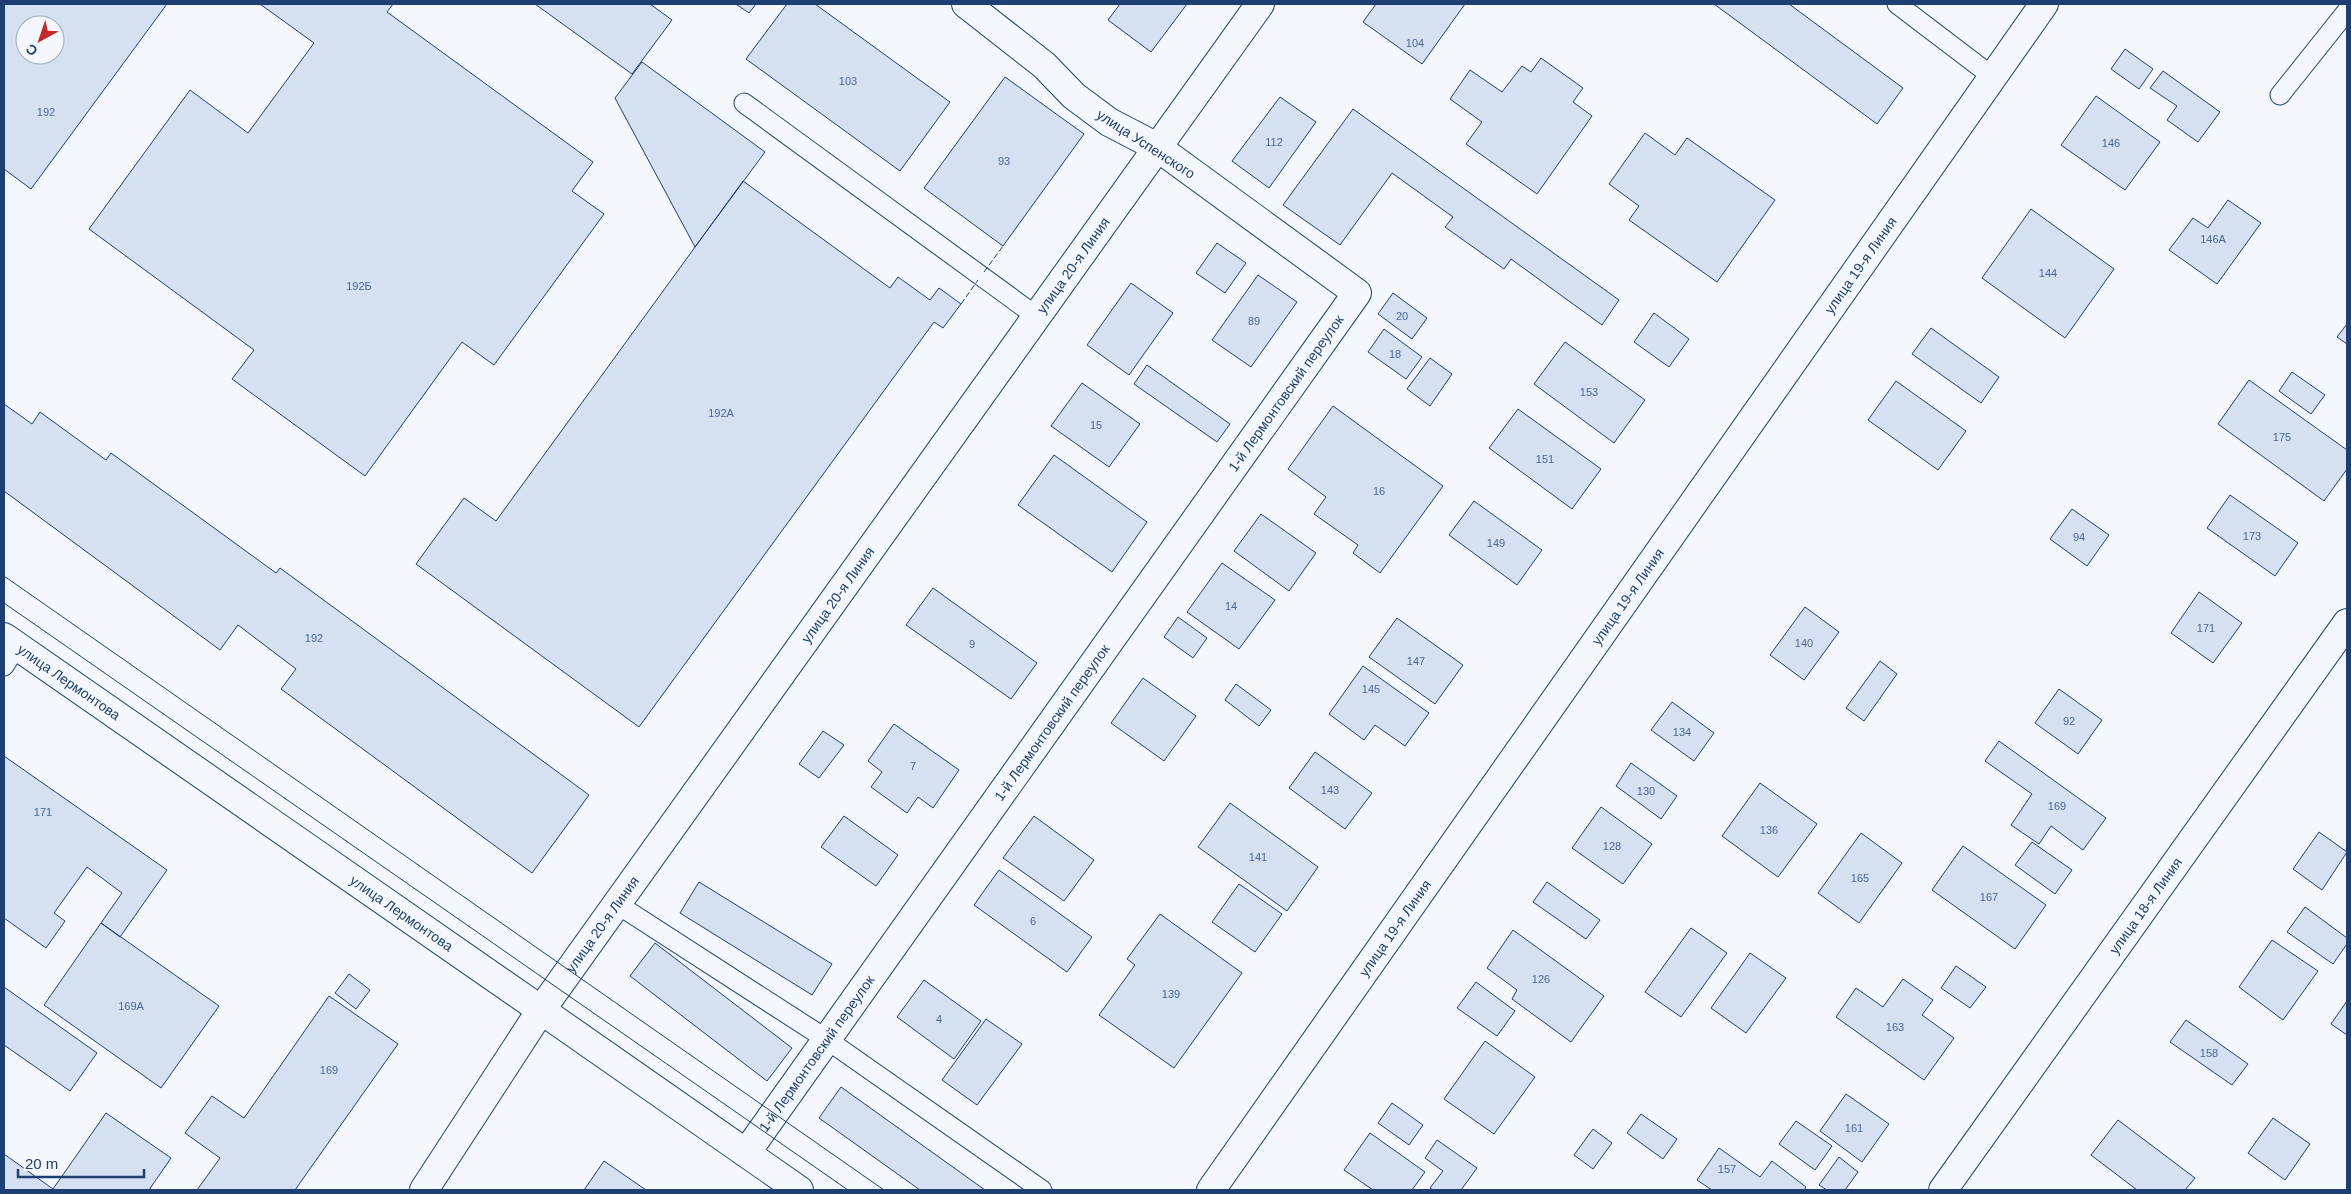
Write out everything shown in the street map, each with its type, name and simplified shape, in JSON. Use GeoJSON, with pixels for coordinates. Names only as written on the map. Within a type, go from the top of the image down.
{"type":"FeatureCollection","features":[{"type":"Feature","properties":{"kind":"street","name":"улица Успенского"},"geometry":{"type":"LineString","coordinates":[[966,4],[1044,65],[1074,96],[1109,122],[1157,147],[1358,293]]}},
{"type":"Feature","properties":{"kind":"street","name":"улица 20-я Линия"},"geometry":{"type":"LineString","coordinates":[[424,1190],[541,1010],[1260,4]]}},
{"type":"Feature","properties":{"kind":"street","name":"улица 19-я Линия"},"geometry":{"type":"LineString","coordinates":[[1211,1190],[2044,4]]}},
{"type":"Feature","properties":{"kind":"street","name":"1-й Лермонтовский переулок"},"geometry":{"type":"LineString","coordinates":[[746,1153],[1358,293]]}},
{"type":"Feature","properties":{"kind":"street","name":"улица 18-я Линия"},"geometry":{"type":"LineString","coordinates":[[1943,1190],[2347,623]]}},
{"type":"Feature","properties":{"kind":"street","name":"улица Лермонтова"},"geometry":{"type":"LineString","coordinates":[[8,650],[541,1010],[799,1190]]}},
{"type":"Feature","properties":{"kind":"lane"},"geometry":{"type":"LineString","coordinates":[[1897,4],[1993,77]]}},
{"type":"Feature","properties":{"kind":"lane"},"geometry":{"type":"LineString","coordinates":[[2280,95],[2347,11]]}},
{"type":"Feature","properties":{"kind":"lane"},"geometry":{"type":"LineString","coordinates":[[744,103],[1036,316]]}},
{"type":"Feature","properties":{"kind":"lane"},"geometry":{"type":"LineString","coordinates":[[617,904],[826,1039],[1042,1190]]}},
{"type":"Feature","properties":{"kind":"building"},"geometry":{"type":"Polygon","coordinates":[[[4,4],[167,4],[31,189],[4,169],[4,4]]]}},
{"type":"Feature","properties":{"kind":"building"},"geometry":{"type":"Polygon","coordinates":[[[260,4],[393,4],[387,12],[593,162],[572,191],[604,214],[494,365],[462,342],[365,476],[232,379],[254,350],[89,229],[190,90],[248,133],[314,43],[260,4]]]}},
{"type":"Feature","properties":{"kind":"building"},"geometry":{"type":"Polygon","coordinates":[[[535,4],[650,4],[672,20],[632,74],[535,4]]]}},
{"type":"Feature","properties":{"kind":"building"},"geometry":{"type":"Polygon","coordinates":[[[736,4],[756,4],[749,13],[736,4]]]}},
{"type":"Feature","properties":{"kind":"building"},"geometry":{"type":"Polygon","coordinates":[[[787,4],[815,4],[950,102],[900,171],[746,59],[787,4]]]}},
{"type":"Feature","properties":{"kind":"building"},"geometry":{"type":"Polygon","coordinates":[[[1120,4],[1187,4],[1151,52],[1108,20],[1120,4]]]}},
{"type":"Feature","properties":{"kind":"building"},"geometry":{"type":"Polygon","coordinates":[[[1376,4],[1465,4],[1422,64],[1363,22],[1376,4]]]}},
{"type":"Feature","properties":{"kind":"building"},"geometry":{"type":"Polygon","coordinates":[[[1714,4],[1789,4],[1903,88],[1877,124],[1714,4]]]}},
{"type":"Feature","properties":{"kind":"building"},"geometry":{"type":"Polygon","coordinates":[[[2125,49],[2153,69],[2139,89],[2111,69],[2125,49]]]}},
{"type":"Feature","properties":{"kind":"building"},"geometry":{"type":"Polygon","coordinates":[[[1541,58],[1583,88],[1573,102],[1592,116],[1537,194],[1466,144],[1482,122],[1450,99],[1470,70],[1502,92],[1522,66],[1531,72],[1541,58]]]}},
{"type":"Feature","properties":{"kind":"building"},"geometry":{"type":"Polygon","coordinates":[[[642,62],[765,152],[695,247],[615,98],[642,62]]]}},
{"type":"Feature","properties":{"kind":"building"},"geometry":{"type":"Polygon","coordinates":[[[2163,71],[2220,112],[2198,142],[2167,120],[2177,106],[2150,88],[2163,71]]]}},
{"type":"Feature","properties":{"kind":"building"},"geometry":{"type":"Polygon","coordinates":[[[1005,77],[1084,134],[1003,246],[924,188],[1005,77]]]}},
{"type":"Feature","properties":{"kind":"building"},"geometry":{"type":"Polygon","coordinates":[[[2096,96],[2160,142],[2125,190],[2061,145],[2096,96]]]}},
{"type":"Feature","properties":{"kind":"building"},"geometry":{"type":"Polygon","coordinates":[[[1280,97],[1316,122],[1269,188],[1232,161],[1280,97]]]}},
{"type":"Feature","properties":{"kind":"building"},"geometry":{"type":"Polygon","coordinates":[[[1353,109],[1619,300],[1602,325],[1511,259],[1504,269],[1445,227],[1453,217],[1392,173],[1340,245],[1283,205],[1353,109]]]}},
{"type":"Feature","properties":{"kind":"building"},"geometry":{"type":"Polygon","coordinates":[[[1645,133],[1675,155],[1687,138],[1775,200],[1717,282],[1629,220],[1639,206],[1609,184],[1645,133]]]}},
{"type":"Feature","properties":{"kind":"building"},"geometry":{"type":"Polygon","coordinates":[[[743,181],[890,288],[898,277],[930,300],[939,288],[961,304],[943,328],[934,322],[639,727],[416,564],[464,498],[496,521],[743,181]]]}},
{"type":"Feature","properties":{"kind":"building"},"geometry":{"type":"Polygon","coordinates":[[[2228,200],[2261,223],[2217,284],[2169,250],[2193,218],[2208,228],[2228,200]]]}},
{"type":"Feature","properties":{"kind":"building"},"geometry":{"type":"Polygon","coordinates":[[[2031,209],[2114,269],[2065,338],[1982,278],[2031,209]]]}},
{"type":"Feature","properties":{"kind":"building"},"geometry":{"type":"Polygon","coordinates":[[[1217,243],[1246,263],[1225,293],[1196,273],[1217,243]]]}},
{"type":"Feature","properties":{"kind":"building"},"geometry":{"type":"Polygon","coordinates":[[[1258,275],[1297,302],[1251,367],[1212,340],[1258,275]]]}},
{"type":"Feature","properties":{"kind":"building"},"geometry":{"type":"Polygon","coordinates":[[[1131,283],[1173,313],[1129,375],[1087,345],[1131,283]]]}},
{"type":"Feature","properties":{"kind":"building"},"geometry":{"type":"Polygon","coordinates":[[[1393,293],[1427,318],[1412,339],[1378,314],[1393,293]]]}},
{"type":"Feature","properties":{"kind":"building"},"geometry":{"type":"Polygon","coordinates":[[[1654,313],[1689,339],[1669,367],[1634,342],[1654,313]]]}},
{"type":"Feature","properties":{"kind":"building"},"geometry":{"type":"Polygon","coordinates":[[[2347,324],[2347,344],[2337,337],[2347,324]]]}},
{"type":"Feature","properties":{"kind":"building"},"geometry":{"type":"Polygon","coordinates":[[[1931,328],[1999,377],[1981,403],[1912,354],[1931,328]]]}},
{"type":"Feature","properties":{"kind":"building"},"geometry":{"type":"Polygon","coordinates":[[[1384,329],[1422,357],[1406,379],[1368,352],[1384,329]]]}},
{"type":"Feature","properties":{"kind":"building"},"geometry":{"type":"Polygon","coordinates":[[[1565,342],[1645,400],[1614,443],[1534,384],[1565,342]]]}},
{"type":"Feature","properties":{"kind":"building"},"geometry":{"type":"Polygon","coordinates":[[[1430,358],[1452,374],[1430,406],[1407,389],[1430,358]]]}},
{"type":"Feature","properties":{"kind":"building"},"geometry":{"type":"Polygon","coordinates":[[[1147,365],[1230,424],[1217,442],[1134,384],[1147,365]]]}},
{"type":"Feature","properties":{"kind":"building"},"geometry":{"type":"Polygon","coordinates":[[[2292,372],[2325,395],[2311,414],[2279,391],[2292,372]]]}},
{"type":"Feature","properties":{"kind":"building"},"geometry":{"type":"Polygon","coordinates":[[[2249,380],[2347,450],[2347,469],[2324,501],[2218,424],[2249,380]]]}},
{"type":"Feature","properties":{"kind":"building"},"geometry":{"type":"Polygon","coordinates":[[[1896,381],[1966,431],[1938,470],[1868,420],[1896,381]]]}},
{"type":"Feature","properties":{"kind":"building"},"geometry":{"type":"Polygon","coordinates":[[[1082,383],[1140,424],[1109,467],[1051,426],[1082,383]]]}},
{"type":"Feature","properties":{"kind":"building"},"geometry":{"type":"Polygon","coordinates":[[[4,404],[32,424],[40,412],[106,460],[111,453],[276,573],[280,568],[589,795],[532,873],[281,689],[296,669],[238,625],[220,650],[4,491],[4,404]]]}},
{"type":"Feature","properties":{"kind":"building"},"geometry":{"type":"Polygon","coordinates":[[[1333,406],[1443,486],[1380,573],[1353,553],[1358,545],[1314,514],[1326,497],[1288,469],[1333,406]]]}},
{"type":"Feature","properties":{"kind":"building"},"geometry":{"type":"Polygon","coordinates":[[[1518,409],[1601,469],[1572,509],[1489,448],[1518,409]]]}},
{"type":"Feature","properties":{"kind":"building"},"geometry":{"type":"Polygon","coordinates":[[[1054,455],[1147,522],[1112,572],[1018,505],[1054,455]]]}},
{"type":"Feature","properties":{"kind":"building"},"geometry":{"type":"Polygon","coordinates":[[[2230,495],[2298,543],[2275,576],[2207,528],[2230,495]]]}},
{"type":"Feature","properties":{"kind":"building"},"geometry":{"type":"Polygon","coordinates":[[[1474,501],[1542,550],[1517,585],[1449,535],[1474,501]]]}},
{"type":"Feature","properties":{"kind":"building"},"geometry":{"type":"Polygon","coordinates":[[[2072,509],[2109,535],[2087,566],[2050,539],[2072,509]]]}},
{"type":"Feature","properties":{"kind":"building"},"geometry":{"type":"Polygon","coordinates":[[[1261,514],[1316,553],[1289,591],[1234,551],[1261,514]]]}},
{"type":"Feature","properties":{"kind":"building"},"geometry":{"type":"Polygon","coordinates":[[[1222,563],[1275,600],[1239,649],[1187,612],[1222,563]]]}},
{"type":"Feature","properties":{"kind":"building"},"geometry":{"type":"Polygon","coordinates":[[[933,588],[1037,663],[1011,699],[906,625],[933,588]]]}},
{"type":"Feature","properties":{"kind":"building"},"geometry":{"type":"Polygon","coordinates":[[[2199,592],[2242,623],[2213,663],[2171,633],[2199,592]]]}},
{"type":"Feature","properties":{"kind":"building"},"geometry":{"type":"Polygon","coordinates":[[[1805,607],[1839,632],[1804,680],[1770,655],[1805,607]]]}},
{"type":"Feature","properties":{"kind":"building"},"geometry":{"type":"Polygon","coordinates":[[[1178,617],[1207,638],[1193,658],[1164,637],[1178,617]]]}},
{"type":"Feature","properties":{"kind":"building"},"geometry":{"type":"Polygon","coordinates":[[[1397,618],[1463,665],[1435,704],[1369,657],[1397,618]]]}},
{"type":"Feature","properties":{"kind":"building"},"geometry":{"type":"Polygon","coordinates":[[[1880,661],[1897,674],[1864,721],[1846,708],[1880,661]]]}},
{"type":"Feature","properties":{"kind":"building"},"geometry":{"type":"Polygon","coordinates":[[[1363,666],[1429,713],[1405,746],[1375,725],[1364,740],[1329,714],[1363,666]]]}},
{"type":"Feature","properties":{"kind":"building"},"geometry":{"type":"Polygon","coordinates":[[[1143,678],[1196,716],[1164,761],[1111,723],[1143,678]]]}},
{"type":"Feature","properties":{"kind":"building"},"geometry":{"type":"Polygon","coordinates":[[[1236,684],[1271,710],[1259,726],[1225,700],[1236,684]]]}},
{"type":"Feature","properties":{"kind":"building"},"geometry":{"type":"Polygon","coordinates":[[[2059,689],[2102,720],[2078,754],[2035,723],[2059,689]]]}},
{"type":"Feature","properties":{"kind":"building"},"geometry":{"type":"Polygon","coordinates":[[[1672,702],[1714,733],[1694,761],[1651,730],[1672,702]]]}},
{"type":"Feature","properties":{"kind":"building"},"geometry":{"type":"Polygon","coordinates":[[[894,724],[959,770],[933,808],[918,797],[907,813],[871,787],[882,772],[868,761],[894,724]]]}},
{"type":"Feature","properties":{"kind":"building"},"geometry":{"type":"Polygon","coordinates":[[[823,731],[844,745],[819,778],[799,764],[823,731]]]}},
{"type":"Feature","properties":{"kind":"building"},"geometry":{"type":"Polygon","coordinates":[[[1999,741],[2106,818],[2083,850],[2051,826],[2039,844],[2011,825],[2032,794],[1985,761],[1999,741]]]}},
{"type":"Feature","properties":{"kind":"building"},"geometry":{"type":"Polygon","coordinates":[[[1315,752],[1372,793],[1345,829],[1289,788],[1315,752]]]}},
{"type":"Feature","properties":{"kind":"building"},"geometry":{"type":"Polygon","coordinates":[[[4,756],[167,870],[120,937],[101,923],[122,893],[87,867],[54,913],[65,921],[46,948],[4,918],[4,756]]]}},
{"type":"Feature","properties":{"kind":"building"},"geometry":{"type":"Polygon","coordinates":[[[1631,763],[1677,796],[1661,819],[1616,786],[1631,763]]]}},
{"type":"Feature","properties":{"kind":"building"},"geometry":{"type":"Polygon","coordinates":[[[1760,783],[1817,824],[1778,877],[1722,836],[1760,783]]]}},
{"type":"Feature","properties":{"kind":"building"},"geometry":{"type":"Polygon","coordinates":[[[1230,803],[1318,867],[1287,911],[1198,847],[1230,803]]]}},
{"type":"Feature","properties":{"kind":"building"},"geometry":{"type":"Polygon","coordinates":[[[1601,807],[1652,844],[1623,884],[1572,848],[1601,807]]]}},
{"type":"Feature","properties":{"kind":"building"},"geometry":{"type":"Polygon","coordinates":[[[844,816],[898,855],[876,886],[821,847],[844,816]]]}},
{"type":"Feature","properties":{"kind":"building"},"geometry":{"type":"Polygon","coordinates":[[[1034,816],[1094,860],[1064,901],[1003,858],[1034,816]]]}},
{"type":"Feature","properties":{"kind":"building"},"geometry":{"type":"Polygon","coordinates":[[[2319,832],[2347,852],[2322,890],[2293,869],[2319,832]]]}},
{"type":"Feature","properties":{"kind":"building"},"geometry":{"type":"Polygon","coordinates":[[[1861,833],[1902,863],[1859,923],[1818,893],[1861,833]]]}},
{"type":"Feature","properties":{"kind":"building"},"geometry":{"type":"Polygon","coordinates":[[[2032,842],[2072,870],[2055,894],[2015,865],[2032,842]]]}},
{"type":"Feature","properties":{"kind":"building"},"geometry":{"type":"Polygon","coordinates":[[[1963,846],[2046,905],[2015,949],[1932,890],[1963,846]]]}},
{"type":"Feature","properties":{"kind":"building"},"geometry":{"type":"Polygon","coordinates":[[[999,870],[1092,937],[1067,972],[974,905],[999,870]]]}},
{"type":"Feature","properties":{"kind":"building"},"geometry":{"type":"Polygon","coordinates":[[[699,882],[832,964],[812,995],[680,913],[699,882]]]}},
{"type":"Feature","properties":{"kind":"building"},"geometry":{"type":"Polygon","coordinates":[[[1547,882],[1600,920],[1586,939],[1533,902],[1547,882]]]}},
{"type":"Feature","properties":{"kind":"building"},"geometry":{"type":"Polygon","coordinates":[[[1239,884],[1282,914],[1255,952],[1212,922],[1239,884]]]}},
{"type":"Feature","properties":{"kind":"building"},"geometry":{"type":"Polygon","coordinates":[[[2305,907],[2347,938],[2347,944],[2333,964],[2287,932],[2305,907]]]}},
{"type":"Feature","properties":{"kind":"building"},"geometry":{"type":"Polygon","coordinates":[[[1160,914],[1242,973],[1174,1068],[1099,1015],[1135,965],[1127,959],[1160,914]]]}},
{"type":"Feature","properties":{"kind":"building"},"geometry":{"type":"Polygon","coordinates":[[[101,923],[219,1006],[161,1088],[44,1005],[101,923]]]}},
{"type":"Feature","properties":{"kind":"building"},"geometry":{"type":"Polygon","coordinates":[[[1691,928],[1727,953],[1681,1017],[1645,992],[1691,928]]]}},
{"type":"Feature","properties":{"kind":"building"},"geometry":{"type":"Polygon","coordinates":[[[1513,930],[1604,996],[1571,1042],[1512,999],[1517,990],[1487,968],[1513,930]]]}},
{"type":"Feature","properties":{"kind":"building"},"geometry":{"type":"Polygon","coordinates":[[[2272,940],[2318,971],[2283,1020],[2239,987],[2272,940]]]}},
{"type":"Feature","properties":{"kind":"building"},"geometry":{"type":"Polygon","coordinates":[[[655,943],[792,1048],[767,1081],[630,976],[655,943]]]}},
{"type":"Feature","properties":{"kind":"building"},"geometry":{"type":"Polygon","coordinates":[[[1750,953],[1786,978],[1746,1033],[1711,1008],[1750,953]]]}},
{"type":"Feature","properties":{"kind":"building"},"geometry":{"type":"Polygon","coordinates":[[[1956,966],[1986,987],[1970,1008],[1941,988],[1956,966]]]}},
{"type":"Feature","properties":{"kind":"building"},"geometry":{"type":"Polygon","coordinates":[[[349,974],[370,990],[356,1009],[335,993],[349,974]]]}},
{"type":"Feature","properties":{"kind":"building"},"geometry":{"type":"Polygon","coordinates":[[[1903,979],[1933,1000],[1922,1015],[1954,1038],[1924,1080],[1836,1017],[1856,988],[1883,1007],[1903,979]]]}},
{"type":"Feature","properties":{"kind":"building"},"geometry":{"type":"Polygon","coordinates":[[[924,980],[981,1021],[954,1059],[897,1017],[924,980]]]}},
{"type":"Feature","properties":{"kind":"building"},"geometry":{"type":"Polygon","coordinates":[[[1476,982],[1515,1011],[1497,1036],[1457,1008],[1476,982]]]}},
{"type":"Feature","properties":{"kind":"building"},"geometry":{"type":"Polygon","coordinates":[[[4,987],[97,1053],[70,1091],[4,1045],[4,987]]]}},
{"type":"Feature","properties":{"kind":"building"},"geometry":{"type":"Polygon","coordinates":[[[329,996],[398,1044],[295,1190],[197,1190],[220,1158],[185,1133],[212,1096],[244,1118],[329,996]]]}},
{"type":"Feature","properties":{"kind":"building"},"geometry":{"type":"Polygon","coordinates":[[[2347,1001],[2347,1035],[2331,1024],[2347,1001]]]}},
{"type":"Feature","properties":{"kind":"building"},"geometry":{"type":"Polygon","coordinates":[[[986,1019],[1022,1044],[977,1105],[942,1080],[986,1019]]]}},
{"type":"Feature","properties":{"kind":"building"},"geometry":{"type":"Polygon","coordinates":[[[2186,1020],[2248,1064],[2232,1085],[2170,1042],[2186,1020]]]}},
{"type":"Feature","properties":{"kind":"building"},"geometry":{"type":"Polygon","coordinates":[[[1485,1041],[1535,1077],[1494,1134],[1444,1099],[1485,1041]]]}},
{"type":"Feature","properties":{"kind":"building"},"geometry":{"type":"Polygon","coordinates":[[[841,1087],[985,1190],[920,1190],[819,1118],[841,1087]]]}},
{"type":"Feature","properties":{"kind":"building"},"geometry":{"type":"Polygon","coordinates":[[[1846,1094],[1889,1124],[1862,1162],[1820,1131],[1846,1094]]]}},
{"type":"Feature","properties":{"kind":"building"},"geometry":{"type":"Polygon","coordinates":[[[1392,1103],[1423,1125],[1409,1145],[1378,1123],[1392,1103]]]}},
{"type":"Feature","properties":{"kind":"building"},"geometry":{"type":"Polygon","coordinates":[[[106,1113],[171,1158],[149,1190],[4,1190],[4,1154],[53,1189],[106,1113]]]}},
{"type":"Feature","properties":{"kind":"building"},"geometry":{"type":"Polygon","coordinates":[[[1641,1114],[1677,1139],[1663,1159],[1627,1133],[1641,1114]]]}},
{"type":"Feature","properties":{"kind":"building"},"geometry":{"type":"Polygon","coordinates":[[[2273,1118],[2310,1144],[2285,1180],[2248,1153],[2273,1118]]]}},
{"type":"Feature","properties":{"kind":"building"},"geometry":{"type":"Polygon","coordinates":[[[2118,1120],[2195,1178],[2185,1190],[2137,1190],[2091,1155],[2118,1120]]]}},
{"type":"Feature","properties":{"kind":"building"},"geometry":{"type":"Polygon","coordinates":[[[1796,1121],[1832,1146],[1815,1170],[1779,1144],[1796,1121]]]}},
{"type":"Feature","properties":{"kind":"building"},"geometry":{"type":"Polygon","coordinates":[[[1593,1129],[1612,1143],[1593,1169],[1574,1155],[1593,1129]]]}},
{"type":"Feature","properties":{"kind":"building"},"geometry":{"type":"Polygon","coordinates":[[[1370,1133],[1425,1172],[1412,1190],[1373,1190],[1344,1170],[1370,1133]]]}},
{"type":"Feature","properties":{"kind":"building"},"geometry":{"type":"Polygon","coordinates":[[[1437,1140],[1477,1168],[1461,1190],[1433,1190],[1430,1188],[1443,1171],[1425,1158],[1437,1140]]]}},
{"type":"Feature","properties":{"kind":"building"},"geometry":{"type":"Polygon","coordinates":[[[1719,1148],[1760,1177],[1772,1161],[1806,1187],[1804,1190],[1712,1190],[1697,1180],[1719,1148]]]}},
{"type":"Feature","properties":{"kind":"building"},"geometry":{"type":"Polygon","coordinates":[[[1839,1157],[1858,1172],[1845,1190],[1827,1190],[1819,1185],[1839,1157]]]}},
{"type":"Feature","properties":{"kind":"building"},"geometry":{"type":"Polygon","coordinates":[[[604,1161],[646,1190],[584,1190],[604,1161]]]}},
{"type":"Feature","properties":{"kind":"tram line"},"geometry":{"type":"LineString","coordinates":[[4,576],[884,1190]]}},
{"type":"Feature","properties":{"kind":"tram line"},"geometry":{"type":"LineString","coordinates":[[4,603],[848,1190]]}},
{"type":"Feature","properties":{"kind":"fence"},"geometry":{"type":"LineString","coordinates":[[984,272],[1003,246]]}},
{"type":"Feature","properties":{"kind":"fence"},"geometry":{"type":"LineString","coordinates":[[961,304],[978,280]]}}]}
